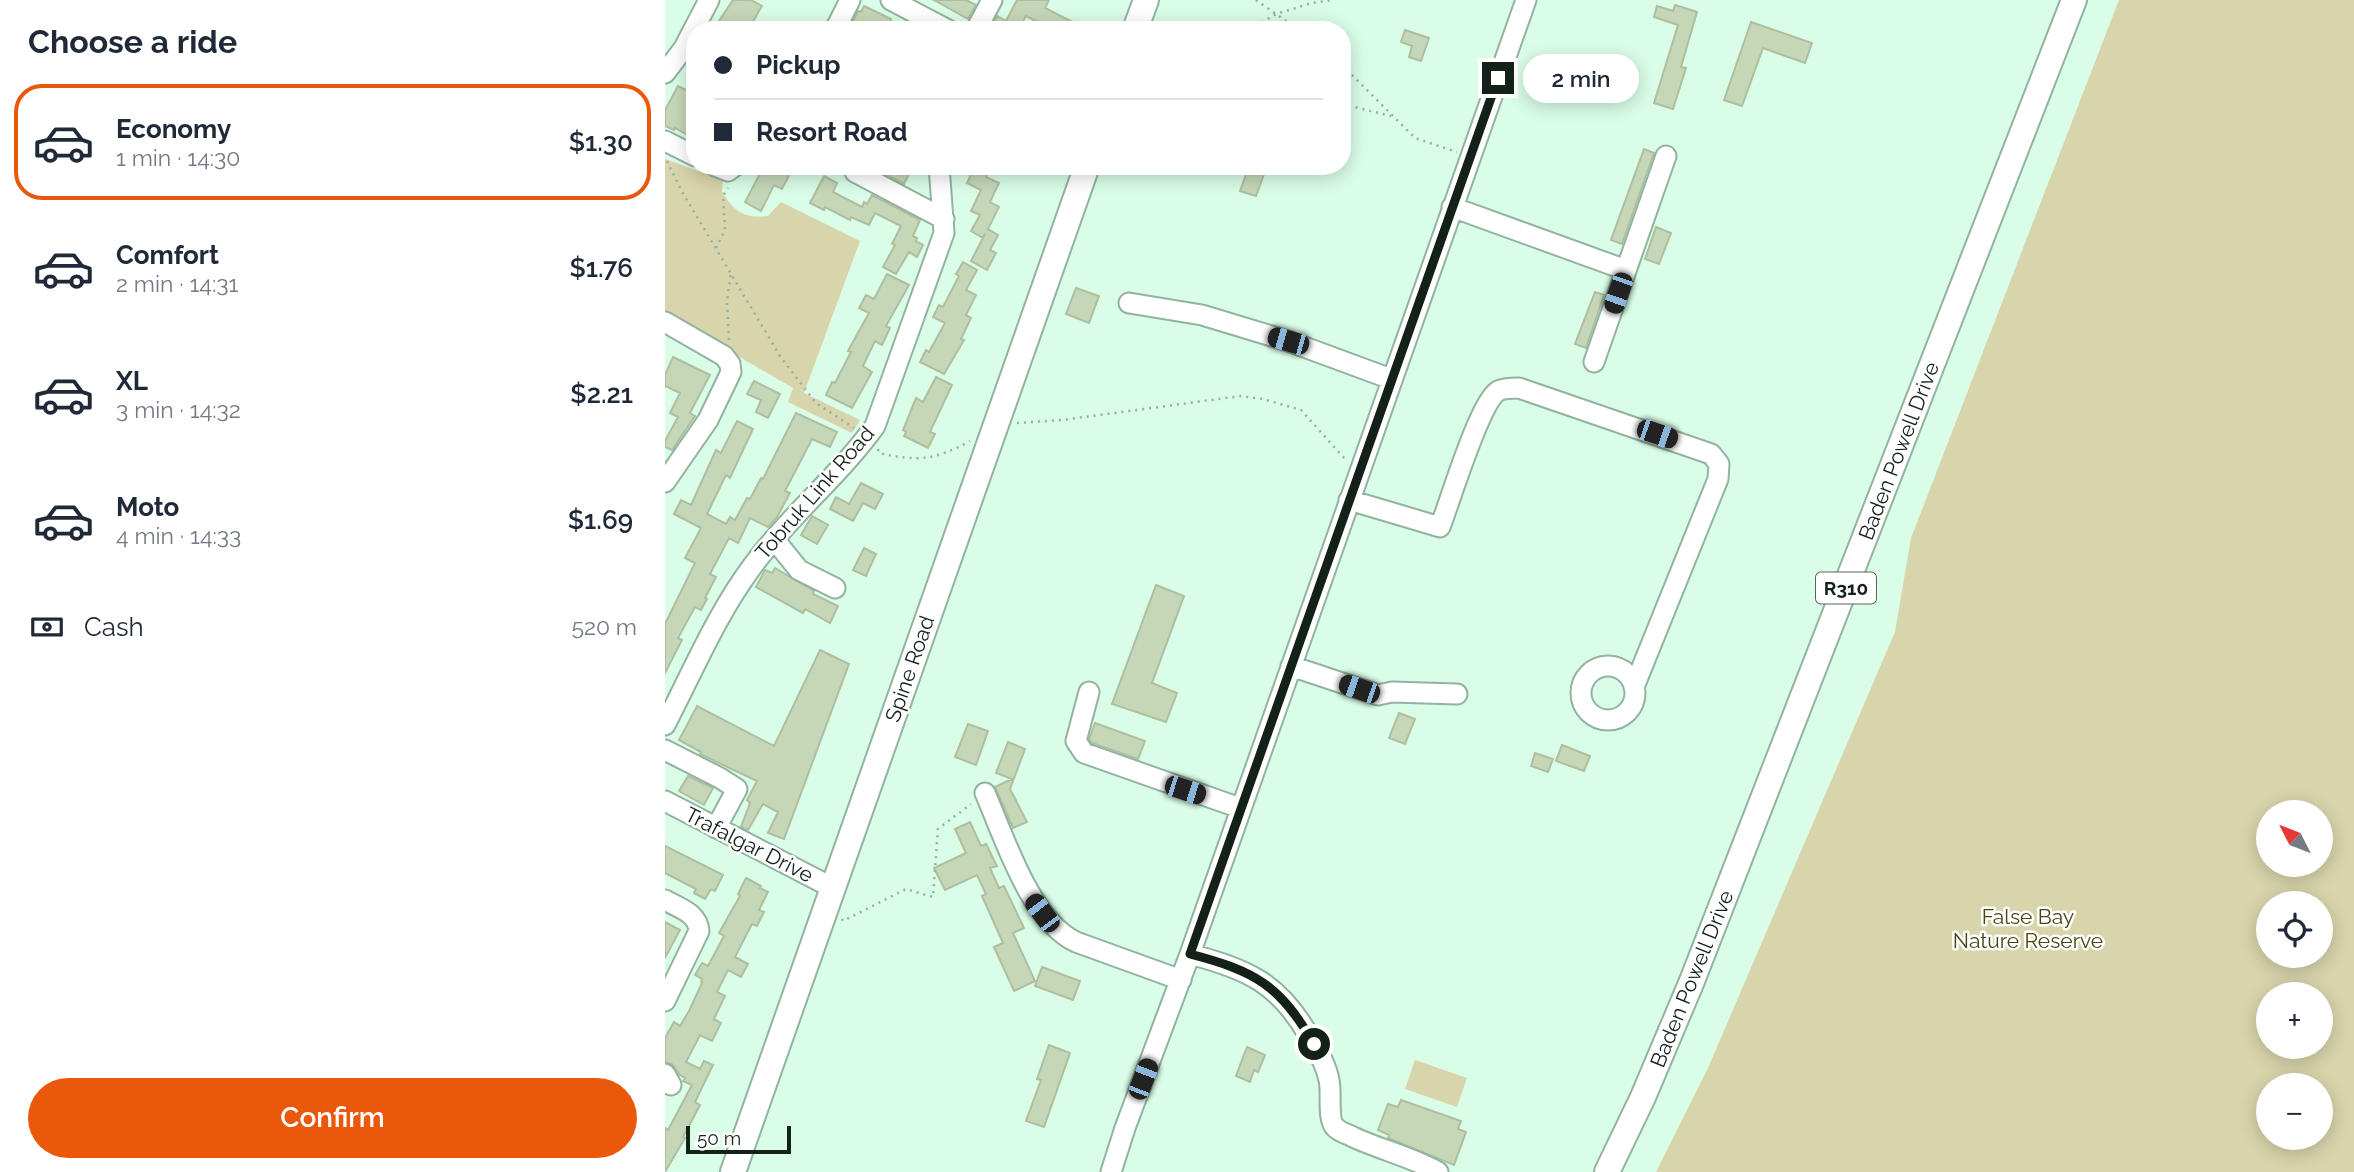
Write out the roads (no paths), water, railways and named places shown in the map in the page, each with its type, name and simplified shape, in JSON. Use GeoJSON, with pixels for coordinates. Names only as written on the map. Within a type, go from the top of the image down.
{"type":"FeatureCollection","features":[{"type":"Feature","properties":{"kind":"main road"},"geometry":{"type":"LineString","coordinates":[[1138,21],[1146,0]]}},
{"type":"Feature","properties":{"kind":"main road","name":"Baden Powell Drive"},"geometry":{"type":"LineString","coordinates":[[1607,1172],[1692,981],[2074,0]]}},
{"type":"Feature","properties":{"kind":"main road","name":"Spine Road"},"geometry":{"type":"LineString","coordinates":[[733,1172],[1084,175]]}},
{"type":"Feature","properties":{"kind":"street"},"geometry":{"type":"LineString","coordinates":[[698,21],[709,0]]}},
{"type":"Feature","properties":{"kind":"street"},"geometry":{"type":"LineString","coordinates":[[840,21],[850,0]]}},
{"type":"Feature","properties":{"kind":"street"},"geometry":{"type":"LineString","coordinates":[[891,0],[931,21]]}},
{"type":"Feature","properties":{"kind":"street"},"geometry":{"type":"LineString","coordinates":[[981,21],[992,0]]}},
{"type":"Feature","properties":{"kind":"street"},"geometry":{"type":"LineString","coordinates":[[1111,1172],[1526,0]]}},
{"type":"Feature","properties":{"kind":"street"},"geometry":{"type":"LineString","coordinates":[[665,73],[686,44]]}},
{"type":"Feature","properties":{"kind":"street"},"geometry":{"type":"LineString","coordinates":[[665,141],[686,152]]}},
{"type":"Feature","properties":{"kind":"street"},"geometry":{"type":"LineString","coordinates":[[1594,362],[1667,156]]}},
{"type":"Feature","properties":{"kind":"street"},"geometry":{"type":"LineString","coordinates":[[861,175],[944,219]]}},
{"type":"Feature","properties":{"kind":"street","name":"Tobruk Link Road"},"geometry":{"type":"LineString","coordinates":[[665,725],[731,597],[755,562],[868,436],[883,409],[944,233],[940,175]]}},
{"type":"Feature","properties":{"kind":"street"},"geometry":{"type":"LineString","coordinates":[[1452,207],[1626,270]]}},
{"type":"Feature","properties":{"kind":"street"},"geometry":{"type":"LineString","coordinates":[[1129,303],[1215,319],[1288,341],[1391,379]]}},
{"type":"Feature","properties":{"kind":"street"},"geometry":{"type":"LineString","coordinates":[[665,322],[724,356],[730,364],[727,383],[708,420],[665,482]]}},
{"type":"Feature","properties":{"kind":"street"},"geometry":{"type":"LineString","coordinates":[[1349,499],[1440,527],[1479,420],[1490,398],[1500,390],[1519,388],[1711,454],[1719,464],[1718,479],[1692,529],[1634,687]]}},
{"type":"Feature","properties":{"kind":"street"},"geometry":{"type":"LineString","coordinates":[[774,539],[799,570],[835,588]]}},
{"type":"Feature","properties":{"kind":"street"},"geometry":{"type":"LineString","coordinates":[[1291,666],[1378,695],[1392,692],[1457,694]]}},
{"type":"Feature","properties":{"kind":"street"},"geometry":{"type":"LineString","coordinates":[[1089,692],[1076,741],[1084,753],[1240,808]]}},
{"type":"Feature","properties":{"kind":"street"},"geometry":{"type":"LineString","coordinates":[[665,750],[737,789],[716,828]]}},
{"type":"Feature","properties":{"kind":"street"},"geometry":{"type":"LineString","coordinates":[[985,793],[1033,900],[1052,926],[1063,936],[1076,942],[1181,980]]}},
{"type":"Feature","properties":{"kind":"street","name":"Trafalgar Drive"},"geometry":{"type":"LineString","coordinates":[[665,802],[833,888]]}},
{"type":"Feature","properties":{"kind":"street"},"geometry":{"type":"LineString","coordinates":[[665,900],[693,916],[699,924],[699,930],[665,1000]]}},
{"type":"Feature","properties":{"kind":"street"},"geometry":{"type":"LineString","coordinates":[[1190,954],[1227,964],[1260,979],[1285,1000],[1324,1062],[1331,1097],[1330,1119],[1336,1129],[1373,1147],[1438,1172]]}},
{"type":"Feature","properties":{"kind":"park label","name":"False Bay Nature Reserve"},"geometry":{"type":"Point","coordinates":[2028,929]}}]}
